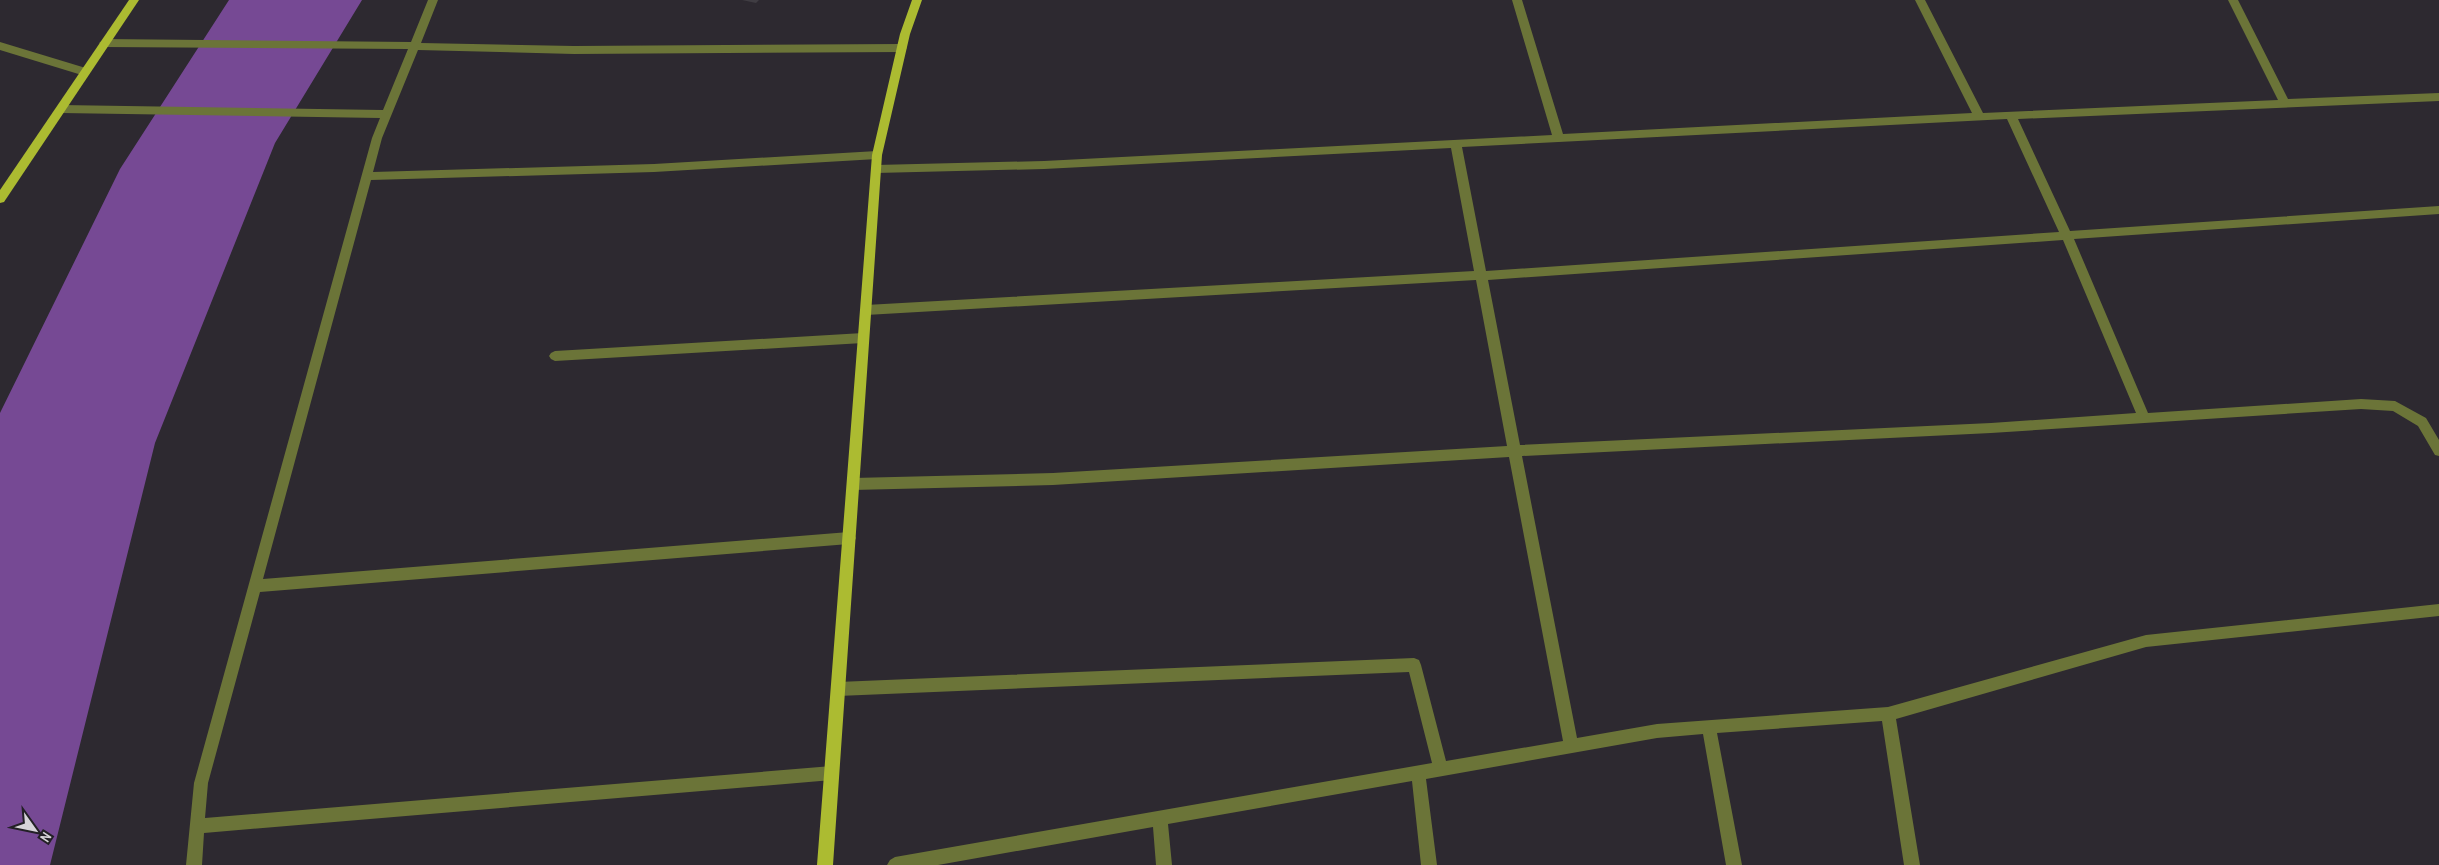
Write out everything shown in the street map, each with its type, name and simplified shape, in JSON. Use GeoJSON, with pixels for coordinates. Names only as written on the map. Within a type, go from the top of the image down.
{"type":"FeatureCollection","features":[{"type":"Feature","properties":{"kind":"main road"},"geometry":{"type":"LineString","coordinates":[[0,199],[134,0]]}},
{"type":"Feature","properties":{"kind":"main road"},"geometry":{"type":"LineString","coordinates":[[825,865],[877,155],[902,48],[917,0]]}},
{"type":"Feature","properties":{"kind":"street"},"geometry":{"type":"LineString","coordinates":[[194,865],[201,783],[377,138],[433,0]]}},
{"type":"Feature","properties":{"kind":"street"},"geometry":{"type":"LineString","coordinates":[[1517,0],[1559,140]]}},
{"type":"Feature","properties":{"kind":"street"},"geometry":{"type":"LineString","coordinates":[[1920,0],[1980,118]]}},
{"type":"Feature","properties":{"kind":"street"},"geometry":{"type":"LineString","coordinates":[[2233,0],[2285,103]]}},
{"type":"Feature","properties":{"kind":"street"},"geometry":{"type":"LineString","coordinates":[[104,43],[414,46],[574,50],[902,48]]}},
{"type":"Feature","properties":{"kind":"street"},"geometry":{"type":"LineString","coordinates":[[0,46],[85,72]]}},
{"type":"Feature","properties":{"kind":"street"},"geometry":{"type":"LineString","coordinates":[[876,169],[1044,165],[2011,116],[2439,97]]}},
{"type":"Feature","properties":{"kind":"street"},"geometry":{"type":"LineString","coordinates":[[61,109],[387,114]]}},
{"type":"Feature","properties":{"kind":"street"},"geometry":{"type":"LineString","coordinates":[[2011,116],[2067,236],[2144,417]]}},
{"type":"Feature","properties":{"kind":"street"},"geometry":{"type":"LineString","coordinates":[[1456,145],[1571,746]]}},
{"type":"Feature","properties":{"kind":"street"},"geometry":{"type":"LineString","coordinates":[[367,176],[654,168],[877,155]]}},
{"type":"Feature","properties":{"kind":"street"},"geometry":{"type":"LineString","coordinates":[[866,310],[1482,275],[2439,210]]}},
{"type":"Feature","properties":{"kind":"street"},"geometry":{"type":"LineString","coordinates":[[555,356],[863,338]]}},
{"type":"Feature","properties":{"kind":"street"},"geometry":{"type":"LineString","coordinates":[[853,484],[1053,479],[1515,451],[1991,428],[2361,404],[2395,406],[2422,422],[2439,450]]}},
{"type":"Feature","properties":{"kind":"street"},"geometry":{"type":"LineString","coordinates":[[255,586],[849,538]]}},
{"type":"Feature","properties":{"kind":"street"},"geometry":{"type":"LineString","coordinates":[[895,865],[1657,731],[1888,714],[2146,641],[2439,610]]}},
{"type":"Feature","properties":{"kind":"street"},"geometry":{"type":"LineString","coordinates":[[838,689],[1414,665],[1441,770]]}},
{"type":"Feature","properties":{"kind":"street"},"geometry":{"type":"LineString","coordinates":[[1888,714],[1912,865]]}},
{"type":"Feature","properties":{"kind":"street"},"geometry":{"type":"LineString","coordinates":[[1709,728],[1734,865]]}},
{"type":"Feature","properties":{"kind":"street"},"geometry":{"type":"LineString","coordinates":[[197,826],[832,773]]}},
{"type":"Feature","properties":{"kind":"street"},"geometry":{"type":"LineString","coordinates":[[1418,773],[1430,865]]}},
{"type":"Feature","properties":{"kind":"street"},"geometry":{"type":"LineString","coordinates":[[1160,818],[1164,865]]}},
{"type":"Feature","properties":{"kind":"shaded area"},"geometry":{"type":"Polygon","coordinates":[[[229,0],[362,0],[275,143],[155,443],[50,865],[0,865],[0,413],[120,169],[229,0]]]}}]}
